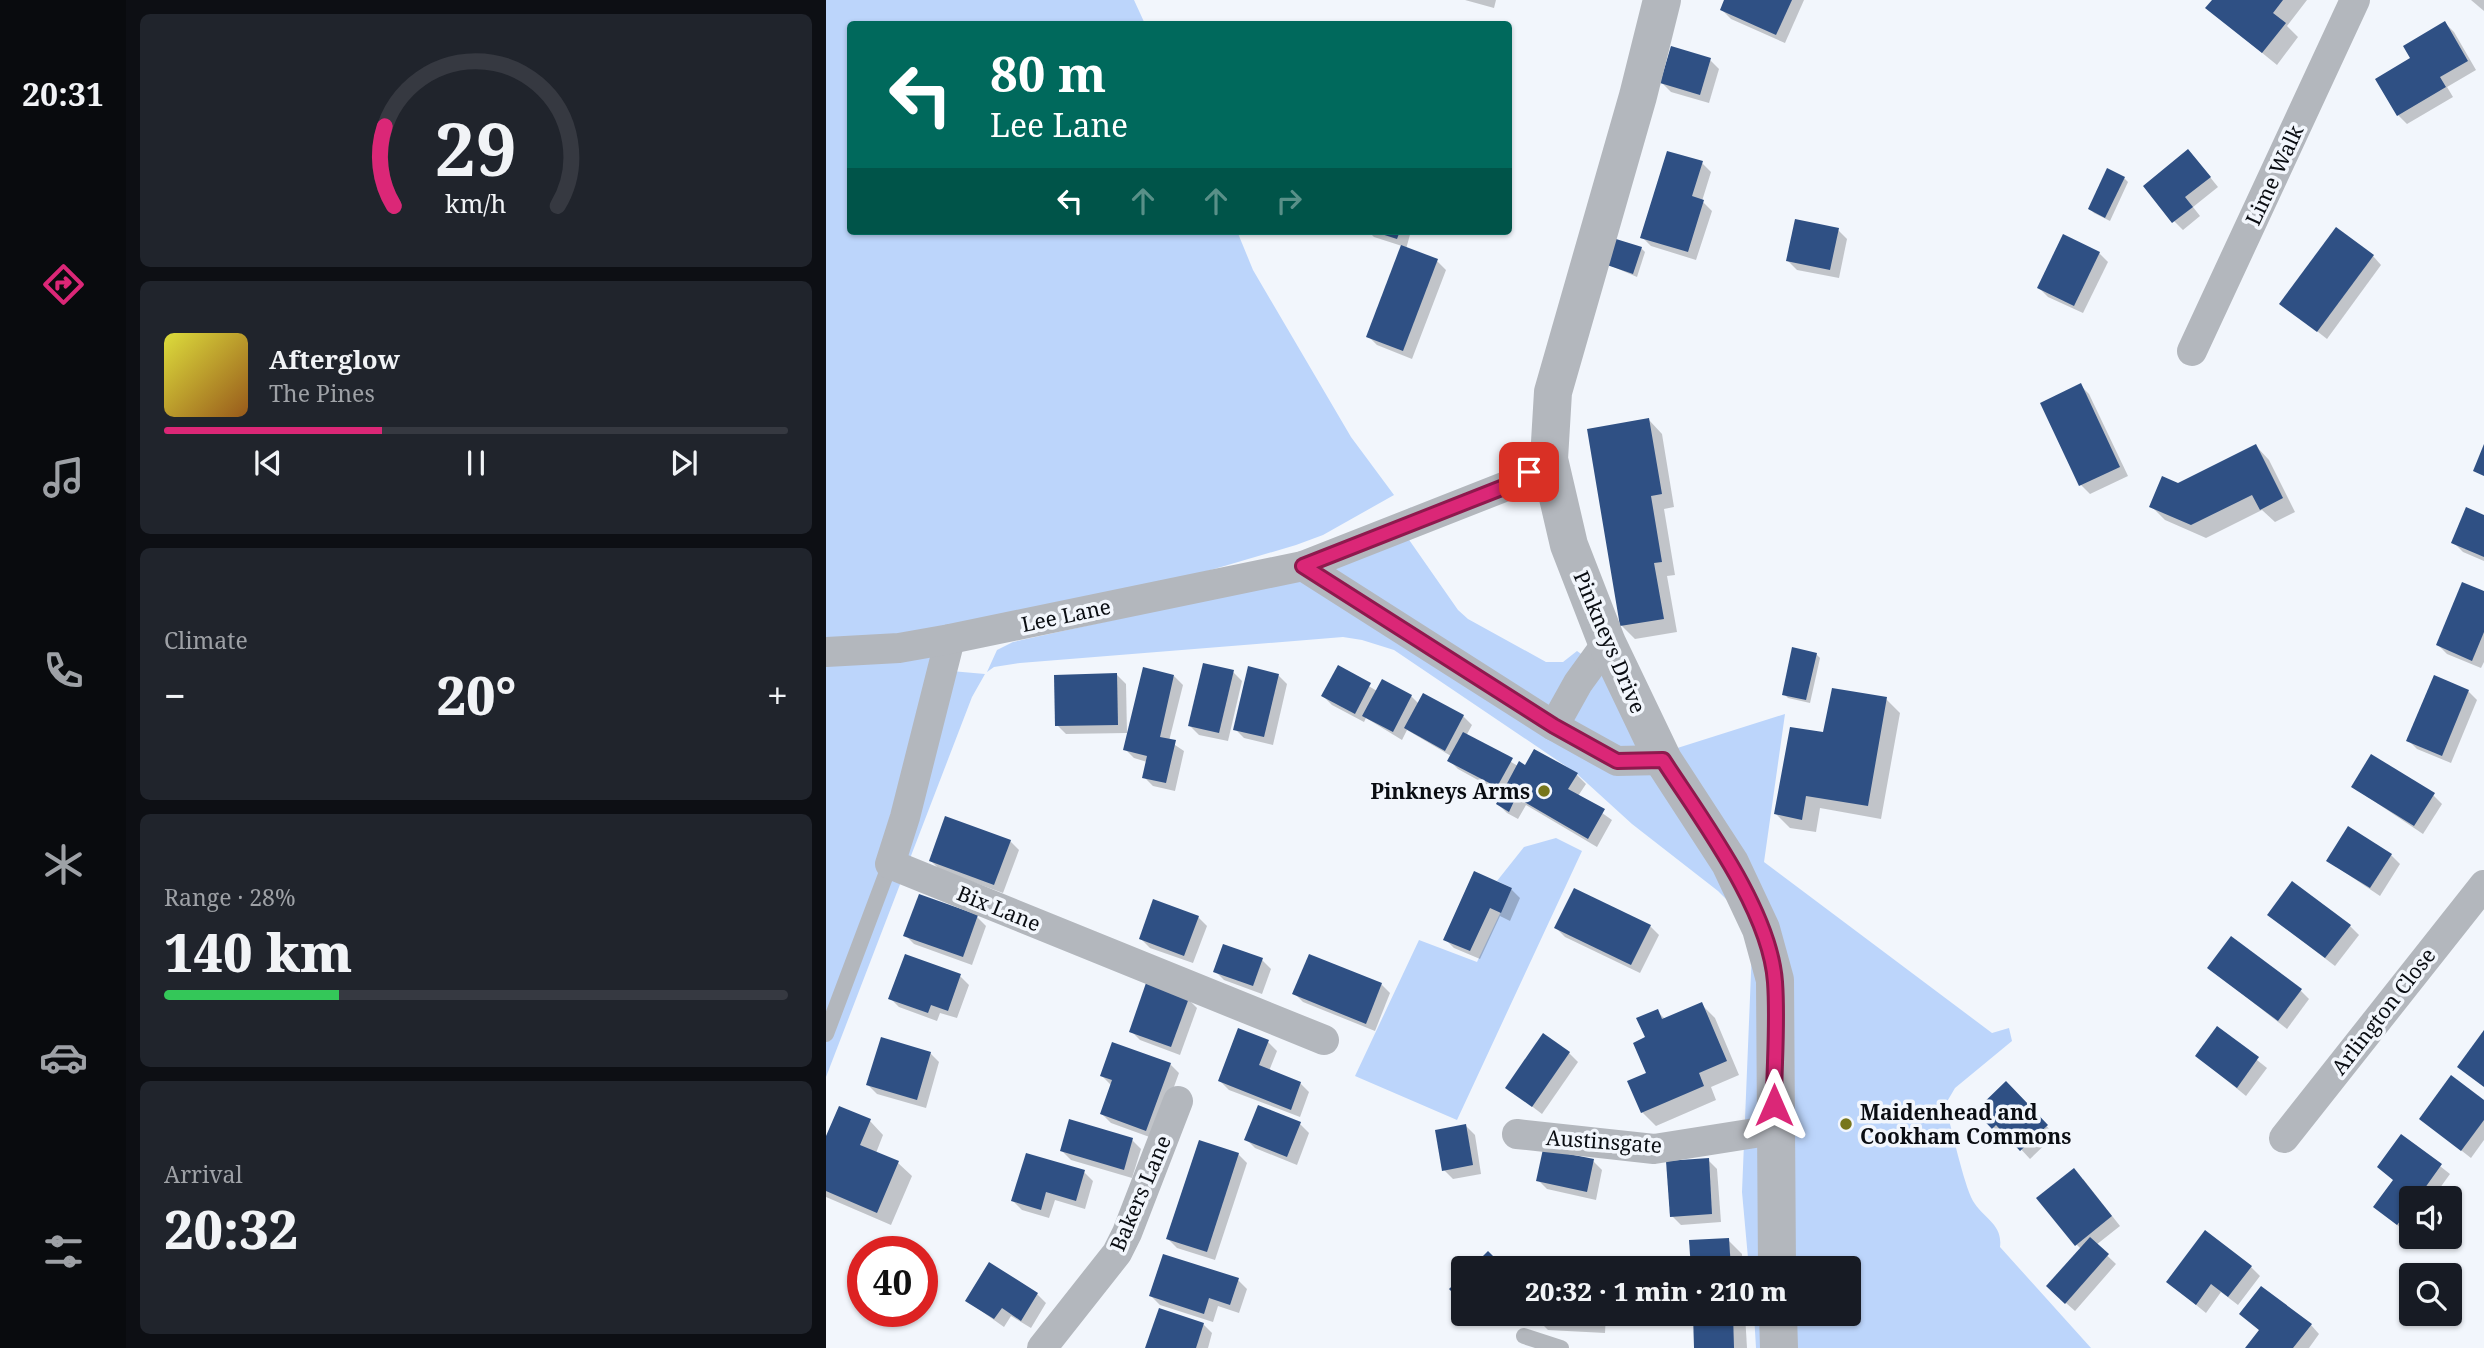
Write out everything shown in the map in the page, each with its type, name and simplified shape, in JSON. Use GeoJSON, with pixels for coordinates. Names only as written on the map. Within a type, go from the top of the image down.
{"type":"FeatureCollection","features":[{"type":"Feature","properties":{"kind":"street","name":"Pinkneys Drive"},"geometry":{"type":"LineString","coordinates":[[1662,0],[1638,96],[1552,392],[1549,459],[1569,545],[1606,643],[1663,760],[1730,863],[1761,929],[1775,980],[1777,1256]]}},
{"type":"Feature","properties":{"kind":"street","name":"Lime Walk"},"geometry":{"type":"LineString","coordinates":[[2192,351],[2355,0]]}},
{"type":"Feature","properties":{"kind":"street","name":"Lee Lane"},"geometry":{"type":"LineString","coordinates":[[826,652],[899,648],[950,639],[1303,566],[1509,485],[1549,459]]}},
{"type":"Feature","properties":{"kind":"street"},"geometry":{"type":"LineString","coordinates":[[1303,566],[1554,726],[1617,761],[1663,760]]}},
{"type":"Feature","properties":{"kind":"street"},"geometry":{"type":"LineString","coordinates":[[890,864],[905,817],[950,639]]}},
{"type":"Feature","properties":{"kind":"street"},"geometry":{"type":"LineString","coordinates":[[1554,726],[1578,683],[1606,643]]}},
{"type":"Feature","properties":{"kind":"street","name":"Bix Lane"},"geometry":{"type":"LineString","coordinates":[[890,864],[1324,1040]]}},
{"type":"Feature","properties":{"kind":"street","name":"Arlington Close"},"geometry":{"type":"LineString","coordinates":[[2284,1138],[2484,885]]}},
{"type":"Feature","properties":{"kind":"street","name":"Bakers Lane"},"geometry":{"type":"LineString","coordinates":[[1042,1348],[1116,1253],[1127,1234],[1178,1101]]}},
{"type":"Feature","properties":{"kind":"street","name":"Austinsgate"},"geometry":{"type":"LineString","coordinates":[[1517,1134],[1654,1149],[1774,1130]]}},
{"type":"Feature","properties":{"kind":"street"},"geometry":{"type":"LineString","coordinates":[[1778,1326],[1779,1348]]}},
{"type":"Feature","properties":{"kind":"lane"},"geometry":{"type":"LineString","coordinates":[[826,1034],[890,864]]}},
{"type":"Feature","properties":{"kind":"lane"},"geometry":{"type":"LineString","coordinates":[[1524,1336],[1561,1348]]}},
{"type":"Feature","properties":{"kind":"shaded area"},"geometry":{"type":"Polygon","coordinates":[[[826,0],[1134,0],[1144,21],[847,21],[847,235],[1239,235],[1253,270],[1351,437],[1394,495],[1323,535],[1296,545],[1068,612],[826,644],[826,0]]]}},
{"type":"Feature","properties":{"kind":"shaded area"},"geometry":{"type":"Polygon","coordinates":[[[1411,507],[1404,517],[1405,534],[1458,610],[1468,619],[1546,662],[1563,662],[1577,651],[1605,671],[1649,757],[1785,714],[1764,862],[1992,1033],[2009,1028],[2012,1041],[1955,1088],[1945,1105],[1969,1192],[1977,1207],[1998,1232],[2000,1247],[2091,1348],[1756,1348],[1755,1326],[1861,1326],[1861,1256],[1748,1256],[1742,1192],[1752,949],[1734,907],[1718,891],[1632,824],[1576,773],[1394,650],[1343,637],[1020,663],[994,667],[987,672],[997,650],[1013,642],[1168,608],[1379,528],[1411,507]]]}},
{"type":"Feature","properties":{"kind":"shaded area"},"geometry":{"type":"Polygon","coordinates":[[[935,656],[951,671],[985,674],[972,697],[826,1077],[826,664],[935,656]]]}},
{"type":"Feature","properties":{"kind":"shaded area"},"geometry":{"type":"Polygon","coordinates":[[[1556,838],[1582,851],[1457,1120],[1355,1076],[1419,940],[1477,962],[1512,888],[1497,881],[1524,847],[1556,838]]]}},
{"type":"Feature","properties":{"kind":"building"},"geometry":{"type":"Polygon","coordinates":[[[1724,0],[1792,0],[1776,35],[1720,10],[1724,0]]]}},
{"type":"Feature","properties":{"kind":"building"},"geometry":{"type":"Polygon","coordinates":[[[2212,0],[2283,0],[2273,13],[2286,23],[2262,53],[2205,8],[2212,0]]]}},
{"type":"Feature","properties":{"kind":"building"},"geometry":{"type":"Polygon","coordinates":[[[2445,21],[2468,61],[2440,77],[2446,87],[2397,116],[2375,79],[2410,58],[2403,46],[2445,21]]]}},
{"type":"Feature","properties":{"kind":"building"},"geometry":{"type":"Polygon","coordinates":[[[1671,46],[1711,58],[1700,95],[1660,83],[1671,46]]]}},
{"type":"Feature","properties":{"kind":"building"},"geometry":{"type":"Polygon","coordinates":[[[2188,149],[2211,177],[2185,197],[2193,207],[2172,223],[2143,186],[2188,149]]]}},
{"type":"Feature","properties":{"kind":"building"},"geometry":{"type":"Polygon","coordinates":[[[1667,151],[1703,161],[1692,196],[1704,200],[1688,252],[1640,238],[1667,151]]]}},
{"type":"Feature","properties":{"kind":"building"},"geometry":{"type":"Polygon","coordinates":[[[2107,168],[2125,177],[2105,218],[2088,209],[2107,168]]]}},
{"type":"Feature","properties":{"kind":"building"},"geometry":{"type":"Polygon","coordinates":[[[1795,219],[1839,228],[1830,270],[1786,261],[1795,219]]]}},
{"type":"Feature","properties":{"kind":"building"},"geometry":{"type":"Polygon","coordinates":[[[2336,227],[2374,255],[2317,332],[2279,304],[2336,227]]]}},
{"type":"Feature","properties":{"kind":"building"},"geometry":{"type":"Polygon","coordinates":[[[2063,234],[2100,252],[2074,306],[2037,288],[2063,234]]]}},
{"type":"Feature","properties":{"kind":"building"},"geometry":{"type":"Polygon","coordinates":[[[1616,239],[1642,247],[1633,274],[1607,265],[1616,239]]]}},
{"type":"Feature","properties":{"kind":"building"},"geometry":{"type":"Polygon","coordinates":[[[1401,245],[1438,259],[1403,351],[1366,337],[1401,245]]]}},
{"type":"Feature","properties":{"kind":"building"},"geometry":{"type":"Polygon","coordinates":[[[2081,383],[2120,467],[2079,486],[2040,403],[2081,383]]]}},
{"type":"Feature","properties":{"kind":"building"},"geometry":{"type":"Polygon","coordinates":[[[1649,418],[1662,494],[1651,496],[1662,562],[1654,563],[1664,619],[1620,626],[1587,429],[1649,418]]]}},
{"type":"Feature","properties":{"kind":"building"},"geometry":{"type":"Polygon","coordinates":[[[2256,444],[2283,498],[2260,510],[2252,495],[2191,525],[2149,507],[2162,476],[2178,483],[2256,444]]]}},
{"type":"Feature","properties":{"kind":"building"},"geometry":{"type":"Polygon","coordinates":[[[2484,444],[2484,476],[2473,471],[2484,444]]]}},
{"type":"Feature","properties":{"kind":"building"},"geometry":{"type":"Polygon","coordinates":[[[2466,507],[2484,515],[2484,557],[2451,543],[2466,507]]]}},
{"type":"Feature","properties":{"kind":"building"},"geometry":{"type":"Polygon","coordinates":[[[2462,582],[2484,591],[2484,632],[2472,661],[2436,645],[2462,582]]]}},
{"type":"Feature","properties":{"kind":"building"},"geometry":{"type":"Polygon","coordinates":[[[1792,647],[1817,653],[1806,700],[1782,695],[1792,647]]]}},
{"type":"Feature","properties":{"kind":"building"},"geometry":{"type":"Polygon","coordinates":[[[1203,663],[1234,670],[1219,733],[1188,726],[1203,663]]]}},
{"type":"Feature","properties":{"kind":"building"},"geometry":{"type":"Polygon","coordinates":[[[1338,665],[1371,683],[1355,714],[1321,696],[1338,665]]]}},
{"type":"Feature","properties":{"kind":"building"},"geometry":{"type":"Polygon","coordinates":[[[1248,666],[1279,674],[1264,737],[1233,730],[1248,666]]]}},
{"type":"Feature","properties":{"kind":"building"},"geometry":{"type":"Polygon","coordinates":[[[1143,667],[1174,675],[1160,737],[1176,740],[1166,783],[1142,778],[1147,756],[1123,750],[1143,667]]]}},
{"type":"Feature","properties":{"kind":"building"},"geometry":{"type":"Polygon","coordinates":[[[1117,673],[1118,725],[1055,726],[1054,675],[1117,673]]]}},
{"type":"Feature","properties":{"kind":"building"},"geometry":{"type":"Polygon","coordinates":[[[2434,675],[2469,690],[2442,756],[2406,741],[2434,675]]]}},
{"type":"Feature","properties":{"kind":"building"},"geometry":{"type":"Polygon","coordinates":[[[1382,679],[1412,695],[1393,732],[1362,716],[1382,679]]]}},
{"type":"Feature","properties":{"kind":"building"},"geometry":{"type":"Polygon","coordinates":[[[1832,688],[1887,697],[1868,806],[1806,796],[1802,820],[1774,814],[1790,727],[1823,732],[1832,688]]]}},
{"type":"Feature","properties":{"kind":"building"},"geometry":{"type":"Polygon","coordinates":[[[1423,693],[1464,715],[1445,751],[1404,728],[1423,693]]]}},
{"type":"Feature","properties":{"kind":"building"},"geometry":{"type":"Polygon","coordinates":[[[1463,732],[1513,758],[1497,787],[1447,761],[1463,732]]]}},
{"type":"Feature","properties":{"kind":"building"},"geometry":{"type":"Polygon","coordinates":[[[1534,749],[1578,773],[1568,789],[1605,809],[1588,839],[1516,797],[1509,812],[1496,804],[1519,761],[1525,765],[1534,749]]]}},
{"type":"Feature","properties":{"kind":"building"},"geometry":{"type":"Polygon","coordinates":[[[2371,754],[2435,793],[2414,826],[2351,787],[2371,754]]]}},
{"type":"Feature","properties":{"kind":"building"},"geometry":{"type":"Polygon","coordinates":[[[945,816],[1011,840],[994,885],[929,861],[945,816]]]}},
{"type":"Feature","properties":{"kind":"building"},"geometry":{"type":"Polygon","coordinates":[[[2348,826],[2392,854],[2370,888],[2326,861],[2348,826]]]}},
{"type":"Feature","properties":{"kind":"building"},"geometry":{"type":"Polygon","coordinates":[[[1474,871],[1512,888],[1501,913],[1490,908],[1470,951],[1443,940],[1474,871]]]}},
{"type":"Feature","properties":{"kind":"building"},"geometry":{"type":"Polygon","coordinates":[[[2292,881],[2351,925],[2325,958],[2267,915],[2292,881]]]}},
{"type":"Feature","properties":{"kind":"building"},"geometry":{"type":"Polygon","coordinates":[[[1574,888],[1651,925],[1631,965],[1554,928],[1574,888]]]}},
{"type":"Feature","properties":{"kind":"building"},"geometry":{"type":"Polygon","coordinates":[[[919,894],[978,915],[963,957],[903,936],[919,894]]]}},
{"type":"Feature","properties":{"kind":"building"},"geometry":{"type":"Polygon","coordinates":[[[1153,899],[1199,916],[1184,956],[1139,939],[1153,899]]]}},
{"type":"Feature","properties":{"kind":"building"},"geometry":{"type":"Polygon","coordinates":[[[2231,936],[2302,989],[2278,1021],[2207,968],[2231,936]]]}},
{"type":"Feature","properties":{"kind":"building"},"geometry":{"type":"Polygon","coordinates":[[[1223,944],[1263,958],[1253,986],[1213,972],[1223,944]]]}},
{"type":"Feature","properties":{"kind":"building"},"geometry":{"type":"Polygon","coordinates":[[[905,954],[961,974],[948,1011],[931,1005],[928,1013],[888,999],[905,954]]]}},
{"type":"Feature","properties":{"kind":"building"},"geometry":{"type":"Polygon","coordinates":[[[1309,954],[1382,983],[1366,1024],[1292,994],[1309,954]]]}},
{"type":"Feature","properties":{"kind":"building"},"geometry":{"type":"Polygon","coordinates":[[[1146,983],[1189,998],[1171,1047],[1129,1032],[1146,983]]]}},
{"type":"Feature","properties":{"kind":"building"},"geometry":{"type":"Polygon","coordinates":[[[1702,1002],[1727,1061],[1699,1073],[1704,1086],[1641,1113],[1627,1081],[1646,1073],[1633,1043],[1645,1037],[1636,1018],[1658,1009],[1662,1019],[1702,1002]]]}},
{"type":"Feature","properties":{"kind":"building"},"geometry":{"type":"Polygon","coordinates":[[[2217,1026],[2259,1057],[2237,1088],[2195,1056],[2217,1026]]]}},
{"type":"Feature","properties":{"kind":"building"},"geometry":{"type":"Polygon","coordinates":[[[1238,1028],[1269,1040],[1259,1065],[1301,1082],[1291,1110],[1218,1081],[1238,1028]]]}},
{"type":"Feature","properties":{"kind":"building"},"geometry":{"type":"Polygon","coordinates":[[[2484,1030],[2484,1087],[2457,1067],[2484,1030]]]}},
{"type":"Feature","properties":{"kind":"building"},"geometry":{"type":"Polygon","coordinates":[[[1543,1033],[1570,1052],[1532,1107],[1505,1088],[1543,1033]]]}},
{"type":"Feature","properties":{"kind":"building"},"geometry":{"type":"Polygon","coordinates":[[[881,1037],[931,1052],[917,1100],[866,1085],[881,1037]]]}},
{"type":"Feature","properties":{"kind":"building"},"geometry":{"type":"Polygon","coordinates":[[[1112,1042],[1171,1063],[1146,1131],[1100,1114],[1112,1080],[1100,1076],[1112,1042]]]}},
{"type":"Feature","properties":{"kind":"building"},"geometry":{"type":"Polygon","coordinates":[[[2451,1075],[2484,1100],[2484,1120],[2461,1151],[2419,1119],[2451,1075]]]}},
{"type":"Feature","properties":{"kind":"building"},"geometry":{"type":"Polygon","coordinates":[[[2006,1081],[2048,1125],[2020,1151],[1996,1125],[1992,1129],[1975,1111],[2006,1081]]]}},
{"type":"Feature","properties":{"kind":"building"},"geometry":{"type":"Polygon","coordinates":[[[1258,1105],[1301,1122],[1287,1157],[1244,1140],[1258,1105]]]}},
{"type":"Feature","properties":{"kind":"building"},"geometry":{"type":"Polygon","coordinates":[[[839,1106],[871,1119],[860,1145],[899,1161],[877,1213],[826,1191],[826,1136],[839,1106]]]}},
{"type":"Feature","properties":{"kind":"building"},"geometry":{"type":"Polygon","coordinates":[[[1069,1119],[1133,1138],[1124,1170],[1060,1151],[1069,1119]]]}},
{"type":"Feature","properties":{"kind":"building"},"geometry":{"type":"Polygon","coordinates":[[[1466,1124],[1473,1165],[1442,1171],[1435,1130],[1466,1124]]]}},
{"type":"Feature","properties":{"kind":"building"},"geometry":{"type":"Polygon","coordinates":[[[2401,1134],[2442,1164],[2426,1186],[2399,1186],[2397,1225],[2373,1207],[2393,1180],[2377,1167],[2401,1134]]]}},
{"type":"Feature","properties":{"kind":"building"},"geometry":{"type":"Polygon","coordinates":[[[1199,1140],[1239,1153],[1207,1252],[1166,1239],[1199,1140]]]}},
{"type":"Feature","properties":{"kind":"building"},"geometry":{"type":"Polygon","coordinates":[[[1543,1149],[1594,1159],[1587,1192],[1536,1181],[1543,1149]]]}},
{"type":"Feature","properties":{"kind":"building"},"geometry":{"type":"Polygon","coordinates":[[[1026,1153],[1085,1170],[1076,1201],[1046,1192],[1041,1210],[1011,1201],[1026,1153]]]}},
{"type":"Feature","properties":{"kind":"building"},"geometry":{"type":"Polygon","coordinates":[[[1709,1158],[1712,1214],[1670,1217],[1666,1161],[1709,1158]]]}},
{"type":"Feature","properties":{"kind":"building"},"geometry":{"type":"Polygon","coordinates":[[[2074,1168],[2112,1216],[2075,1246],[2036,1198],[2074,1168]]]}},
{"type":"Feature","properties":{"kind":"building"},"geometry":{"type":"Polygon","coordinates":[[[2205,1230],[2252,1266],[2228,1297],[2211,1284],[2196,1305],[2166,1282],[2205,1230]]]}},
{"type":"Feature","properties":{"kind":"building"},"geometry":{"type":"Polygon","coordinates":[[[2090,1237],[2109,1254],[2065,1304],[2046,1286],[2090,1237]]]}},
{"type":"Feature","properties":{"kind":"building"},"geometry":{"type":"Polygon","coordinates":[[[1729,1238],[1730,1256],[1690,1256],[1689,1240],[1729,1238]]]}},
{"type":"Feature","properties":{"kind":"building"},"geometry":{"type":"Polygon","coordinates":[[[1163,1254],[1239,1278],[1230,1305],[1209,1298],[1204,1314],[1149,1296],[1163,1254]]]}},
{"type":"Feature","properties":{"kind":"building"},"geometry":{"type":"Polygon","coordinates":[[[989,1262],[1038,1293],[1021,1321],[1002,1308],[994,1319],[965,1301],[989,1262]]]}},
{"type":"Feature","properties":{"kind":"building"},"geometry":{"type":"Polygon","coordinates":[[[2261,1286],[2312,1324],[2293,1348],[2245,1348],[2259,1330],[2239,1314],[2261,1286]]]}},
{"type":"Feature","properties":{"kind":"building"},"geometry":{"type":"Polygon","coordinates":[[[1159,1308],[1204,1323],[1196,1348],[1145,1348],[1159,1308]]]}},
{"type":"Feature","properties":{"kind":"building"},"geometry":{"type":"Polygon","coordinates":[[[1693,1326],[1733,1326],[1734,1348],[1694,1348],[1693,1326]]]}},
{"type":"Feature","properties":{"kind":"place","name":"Pinkneys Arms"},"geometry":{"type":"Point","coordinates":[1544,791]}},
{"type":"Feature","properties":{"kind":"place","name":"Maidenhead and Cookham Commons"},"geometry":{"type":"Point","coordinates":[1846,1124]}},
{"type":"Feature","properties":{"kind":"route"},"geometry":{"type":"LineString","coordinates":[[1529,472],[1509,485],[1303,566],[1554,726],[1617,761],[1663,760],[1730,863],[1761,929],[1775,980],[1774,1105]]}}]}
